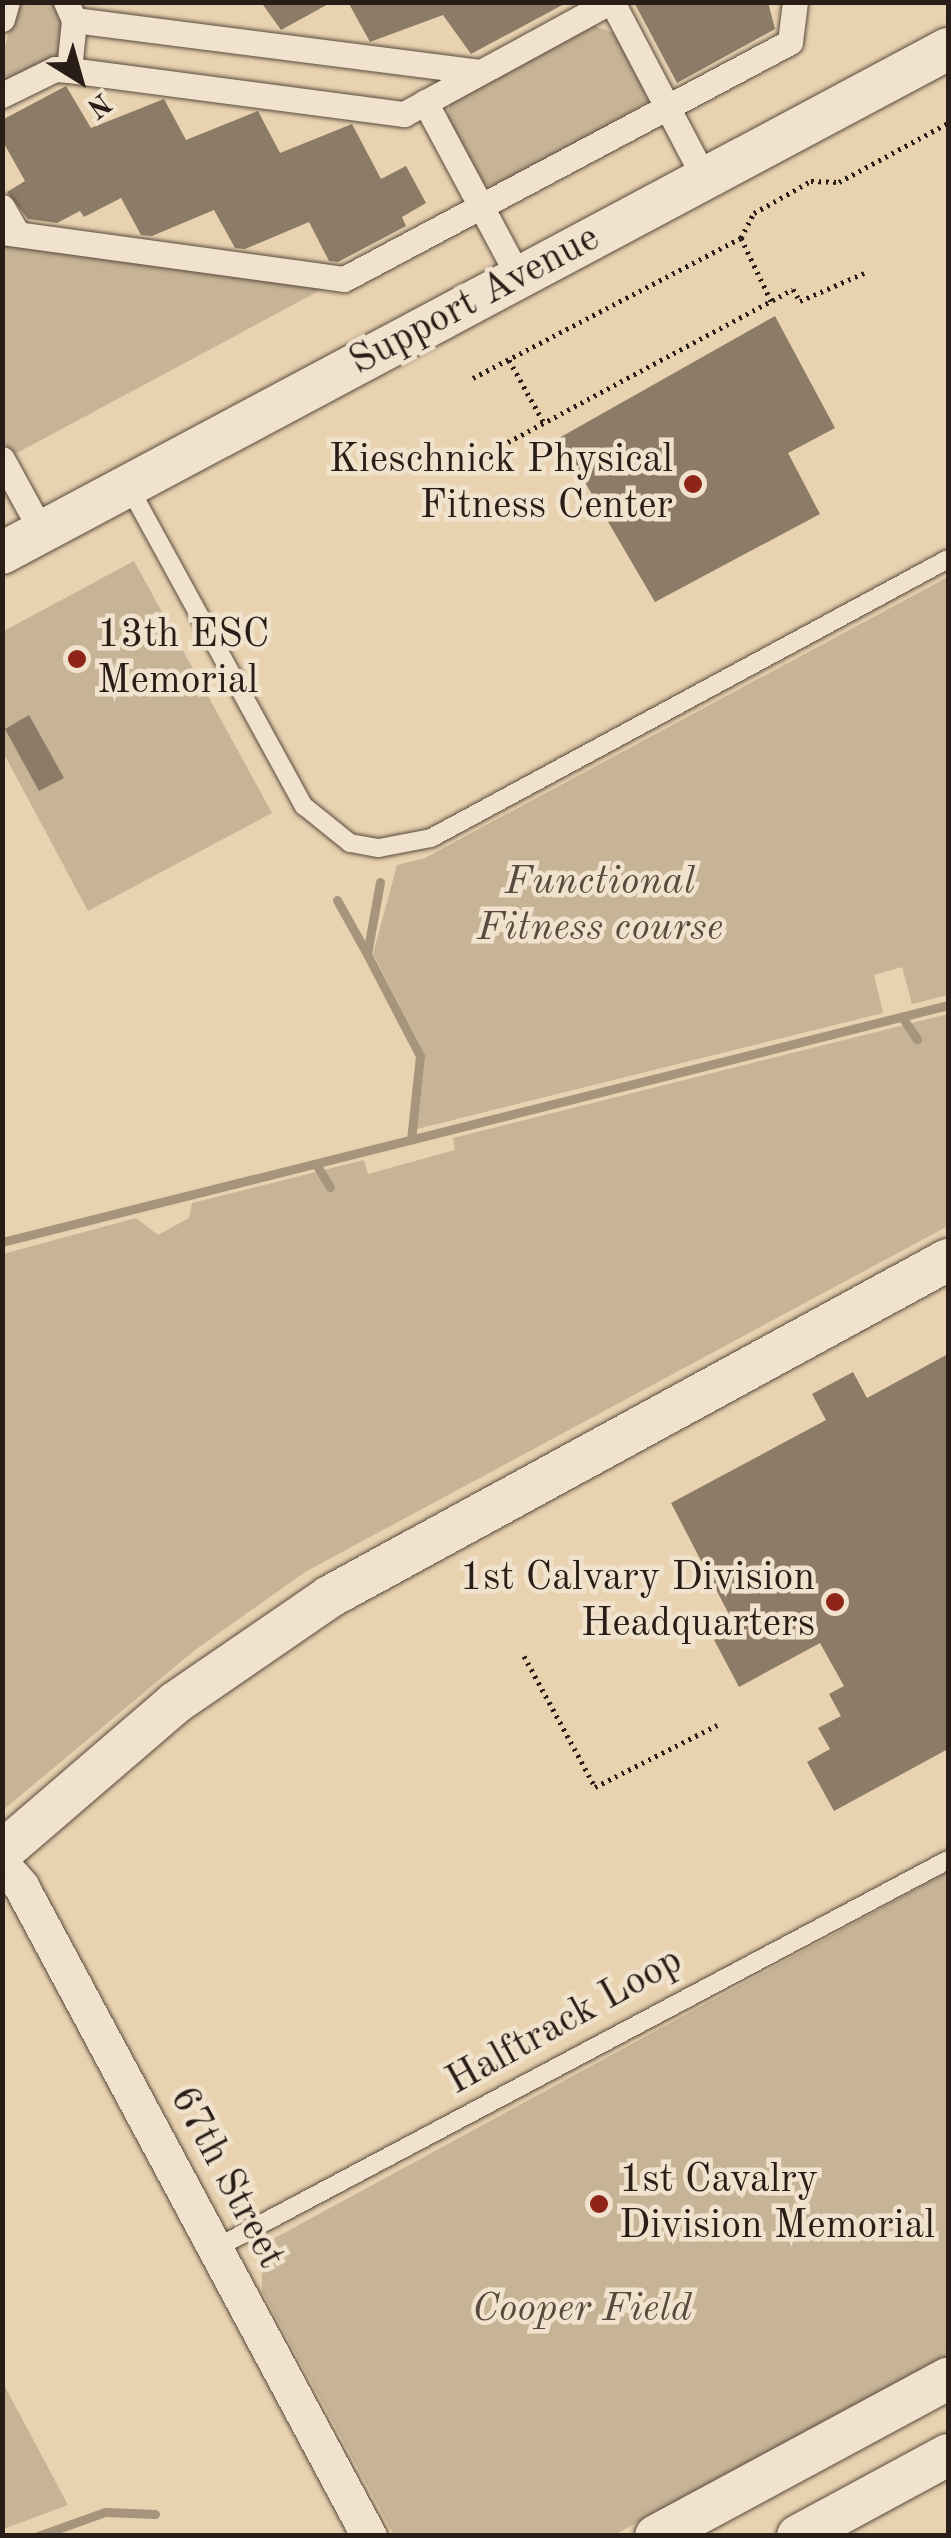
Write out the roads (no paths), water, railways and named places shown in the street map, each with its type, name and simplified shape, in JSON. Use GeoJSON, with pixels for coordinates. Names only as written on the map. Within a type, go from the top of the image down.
{"type":"FeatureCollection","features":[{"type":"Feature","properties":{"kind":"street"},"geometry":{"type":"LineString","coordinates":[[2,20],[7,2]]}},
{"type":"Feature","properties":{"kind":"street"},"geometry":{"type":"LineString","coordinates":[[2,95],[55,69],[404,114],[610,2],[705,179]]}},
{"type":"Feature","properties":{"kind":"street"},"geometry":{"type":"LineString","coordinates":[[2,207],[10,233],[344,279],[790,42],[796,2]]}},
{"type":"Feature","properties":{"kind":"street"},"geometry":{"type":"LineString","coordinates":[[70,70],[70,11],[480,72]]}},
{"type":"Feature","properties":{"kind":"street","name":"Support Avenue"},"geometry":{"type":"LineString","coordinates":[[2,553],[948,50]]}},
{"type":"Feature","properties":{"kind":"street"},"geometry":{"type":"LineString","coordinates":[[425,102],[519,277]]}},
{"type":"Feature","properties":{"kind":"street"},"geometry":{"type":"LineString","coordinates":[[2,460],[42,532]]}},
{"type":"Feature","properties":{"kind":"street"},"geometry":{"type":"LineString","coordinates":[[2,1852],[176,1704],[329,1597],[948,1260]]}},
{"type":"Feature","properties":{"kind":"street","name":"67th Street"},"geometry":{"type":"LineString","coordinates":[[2,1864],[216,2248],[369,2536]]}},
{"type":"Feature","properties":{"kind":"street"},"geometry":{"type":"LineString","coordinates":[[656,2536],[948,2379]]}},
{"type":"Feature","properties":{"kind":"street"},"geometry":{"type":"LineString","coordinates":[[798,2536],[948,2455]]}},
{"type":"Feature","properties":{"kind":"lane"},"geometry":{"type":"LineString","coordinates":[[129,486],[304,806],[350,844],[379,848],[431,838],[948,558]]}},
{"type":"Feature","properties":{"kind":"lane","name":"Halftrack Loop"},"geometry":{"type":"LineString","coordinates":[[216,2248],[948,1860]]}},
{"type":"Feature","properties":{"kind":"waterway"},"geometry":{"type":"LineString","coordinates":[[380,882],[367,954],[420,1056],[411,1140]]}},
{"type":"Feature","properties":{"kind":"waterway"},"geometry":{"type":"LineString","coordinates":[[337,900],[367,954]]}},
{"type":"Feature","properties":{"kind":"waterway"},"geometry":{"type":"LineString","coordinates":[[2,1242],[948,1005]]}},
{"type":"Feature","properties":{"kind":"waterway"},"geometry":{"type":"LineString","coordinates":[[902,1017],[917,1039]]}},
{"type":"Feature","properties":{"kind":"waterway"},"geometry":{"type":"LineString","coordinates":[[316,1164],[330,1187]]}},
{"type":"Feature","properties":{"kind":"waterway"},"geometry":{"type":"LineString","coordinates":[[38,2536],[105,2512],[155,2514]]}},
{"type":"Feature","properties":{"kind":"place","name":"Kieschnick Physical Fitness Center"},"geometry":{"type":"Point","coordinates":[693,484]}},
{"type":"Feature","properties":{"kind":"place","name":"13th ESC Memorial"},"geometry":{"type":"Point","coordinates":[77,659]}},
{"type":"Feature","properties":{"kind":"place","name":"1st Calvary Division Headquarters"},"geometry":{"type":"Point","coordinates":[835,1602]}},
{"type":"Feature","properties":{"kind":"place","name":"1st Cavalry Division Memorial"},"geometry":{"type":"Point","coordinates":[599,2204]}},
{"type":"Feature","properties":{"kind":"park label","name":"Functional Fitness course"},"geometry":{"type":"Point","coordinates":[600,906]}},
{"type":"Feature","properties":{"kind":"park label","name":"Cooper Field"},"geometry":{"type":"Point","coordinates":[582,2310]}}]}
